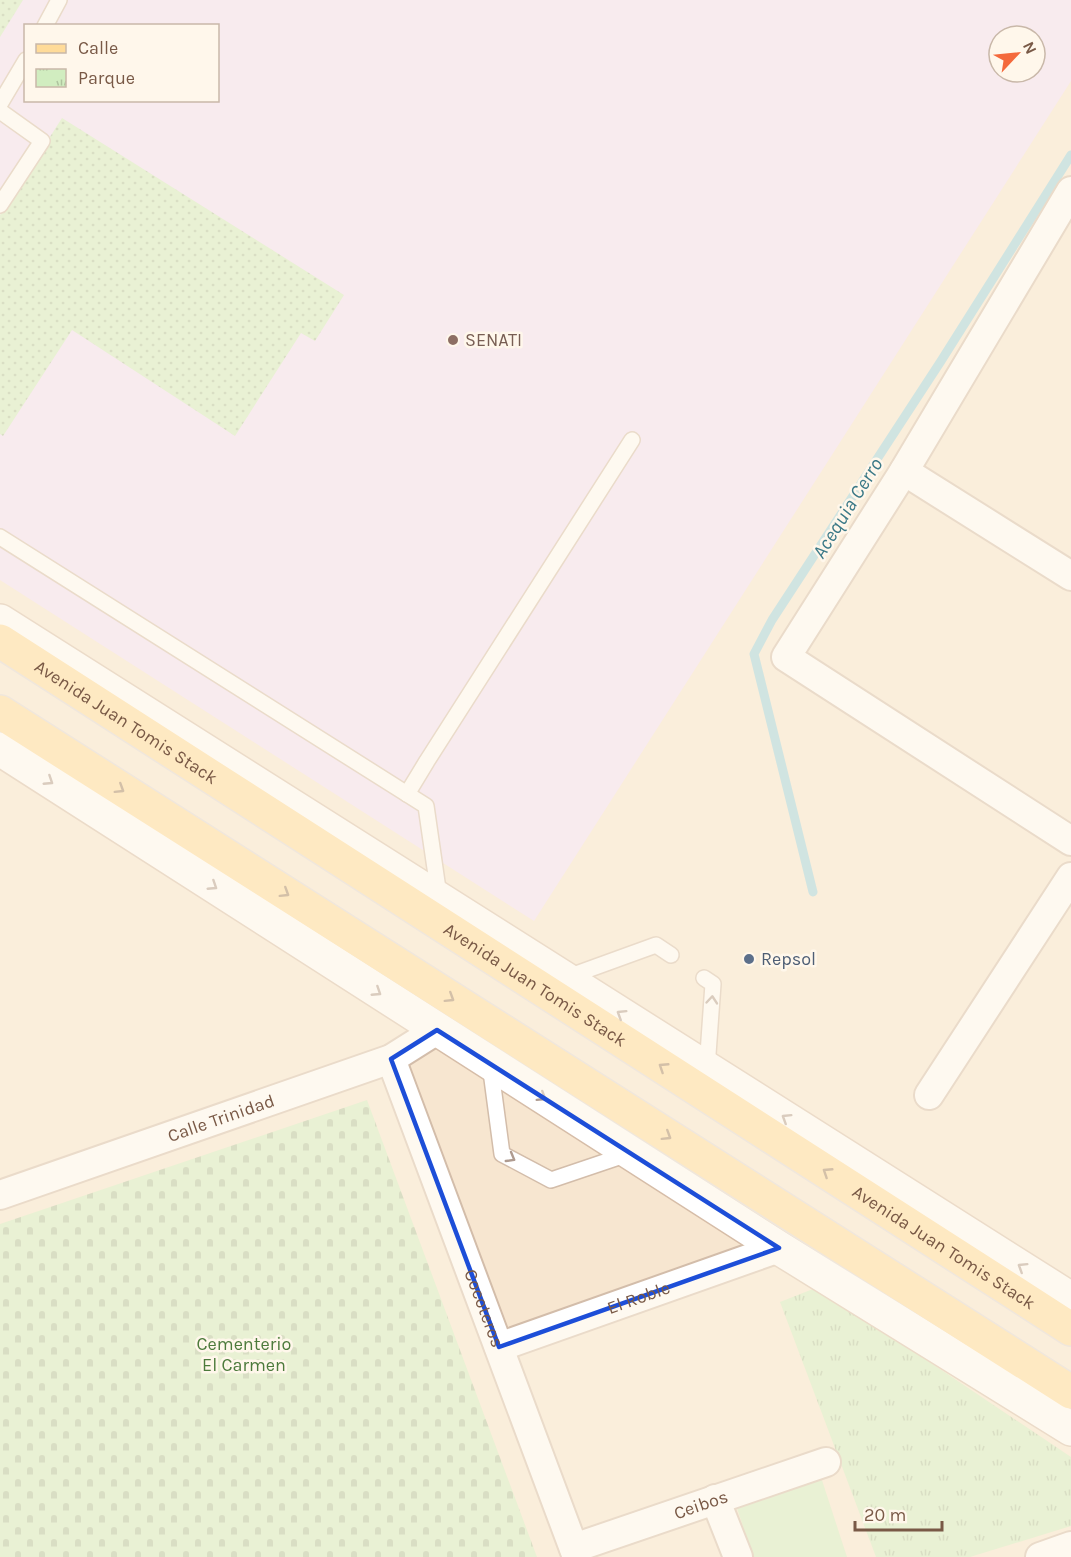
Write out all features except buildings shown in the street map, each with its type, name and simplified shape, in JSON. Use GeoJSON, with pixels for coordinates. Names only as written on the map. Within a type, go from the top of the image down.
{"type":"FeatureCollection","features":[{"type":"Feature","properties":{"kind":"main road","name":"Avenida Juan Tomis Stack"},"geometry":{"type":"LineString","coordinates":[[0,640],[1071,1329]]}},
{"type":"Feature","properties":{"kind":"main road"},"geometry":{"type":"LineString","coordinates":[[0,712],[1071,1392]]}},
{"type":"Feature","properties":{"kind":"street"},"geometry":{"type":"LineString","coordinates":[[1071,191],[1062,211],[904,471],[786,657],[1071,841]]}},
{"type":"Feature","properties":{"kind":"street"},"geometry":{"type":"LineString","coordinates":[[904,471],[1071,576]]}},
{"type":"Feature","properties":{"kind":"street","name":"Avenida Juan Tomis Stack"},"geometry":{"type":"LineString","coordinates":[[0,621],[1071,1299]]}},
{"type":"Feature","properties":{"kind":"street"},"geometry":{"type":"LineString","coordinates":[[0,749],[779,1248],[1071,1429]]}},
{"type":"Feature","properties":{"kind":"street"},"geometry":{"type":"LineString","coordinates":[[929,1095],[1071,877]]}},
{"type":"Feature","properties":{"kind":"street","name":"Calle Trinidad"},"geometry":{"type":"LineString","coordinates":[[0,1196],[392,1059],[437,1030]]}},
{"type":"Feature","properties":{"kind":"street","name":"Cocoteros"},"geometry":{"type":"LineString","coordinates":[[392,1059],[575,1552]]}},
{"type":"Feature","properties":{"kind":"street","name":"El Roble"},"geometry":{"type":"LineString","coordinates":[[499,1347],[779,1248]]}},
{"type":"Feature","properties":{"kind":"street","name":"Ceibos"},"geometry":{"type":"LineString","coordinates":[[575,1552],[715,1499],[825,1462]]}},
{"type":"Feature","properties":{"kind":"street"},"geometry":{"type":"LineString","coordinates":[[715,1499],[738,1557]]}},
{"type":"Feature","properties":{"kind":"street"},"geometry":{"type":"LineString","coordinates":[[1040,1557],[1071,1546]]}},
{"type":"Feature","properties":{"kind":"lane"},"geometry":{"type":"LineString","coordinates":[[46,24],[59,0]]}},
{"type":"Feature","properties":{"kind":"lane"},"geometry":{"type":"LineString","coordinates":[[0,104],[24,63]]}},
{"type":"Feature","properties":{"kind":"lane"},"geometry":{"type":"LineString","coordinates":[[0,111],[42,141],[0,205]]}},
{"type":"Feature","properties":{"kind":"lane"},"geometry":{"type":"LineString","coordinates":[[407,794],[632,440]]}},
{"type":"Feature","properties":{"kind":"lane"},"geometry":{"type":"LineString","coordinates":[[0,537],[426,806],[440,899]]}},
{"type":"Feature","properties":{"kind":"lane"},"geometry":{"type":"LineString","coordinates":[[565,978],[656,945],[671,955]]}},
{"type":"Feature","properties":{"kind":"lane"},"geometry":{"type":"LineString","coordinates":[[705,978],[713,984],[707,1068]]}},
{"type":"Feature","properties":{"kind":"lane"},"geometry":{"type":"LineString","coordinates":[[490,1064],[502,1154],[551,1180],[630,1153]]}},
{"type":"Feature","properties":{"kind":"highlighted area"},"geometry":{"type":"Polygon","coordinates":[[[437,1030],[779,1248],[499,1347],[391,1059],[437,1030]]]}},
{"type":"Feature","properties":{"kind":"shaded area"},"geometry":{"type":"Polygon","coordinates":[[[0,0],[1071,0],[1071,1557],[0,1557],[0,0]]]}},
{"type":"Feature","properties":{"kind":"shaded area","name":"SENATI"},"geometry":{"type":"Polygon","coordinates":[[[0,0],[1071,0],[1071,81],[534,921],[0,580],[0,0]]]}},
{"type":"Feature","properties":{"kind":"green space"},"geometry":{"type":"Polygon","coordinates":[[[0,0],[23,0],[0,37],[0,0]]]}},
{"type":"Feature","properties":{"kind":"green space"},"geometry":{"type":"Polygon","coordinates":[[[62,118],[344,295],[315,341],[301,333],[235,436],[72,330],[3,436],[0,434],[0,215],[62,118]]]}},
{"type":"Feature","properties":{"kind":"green space","name":"Cementerio El Carmen"},"geometry":{"type":"Polygon","coordinates":[[[367,1100],[537,1557],[0,1557],[0,1224],[367,1100]]]}},
{"type":"Feature","properties":{"kind":"green space"},"geometry":{"type":"Polygon","coordinates":[[[818,1287],[1071,1457],[1071,1526],[970,1557],[876,1557],[780,1302],[818,1287]]]}},
{"type":"Feature","properties":{"kind":"green space"},"geometry":{"type":"Polygon","coordinates":[[[820,1474],[847,1557],[753,1557],[735,1502],[820,1474]]]}},
{"type":"Feature","properties":{"kind":"waterway","name":"Acequia Cerro"},"geometry":{"type":"LineString","coordinates":[[813,892],[754,654],[772,620],[941,361],[1071,155]]}},
{"type":"Feature","properties":{"kind":"place","name":"SENATI"},"geometry":{"type":"Point","coordinates":[453,340]}},
{"type":"Feature","properties":{"kind":"place","name":"Repsol"},"geometry":{"type":"Point","coordinates":[749,959]}}]}
